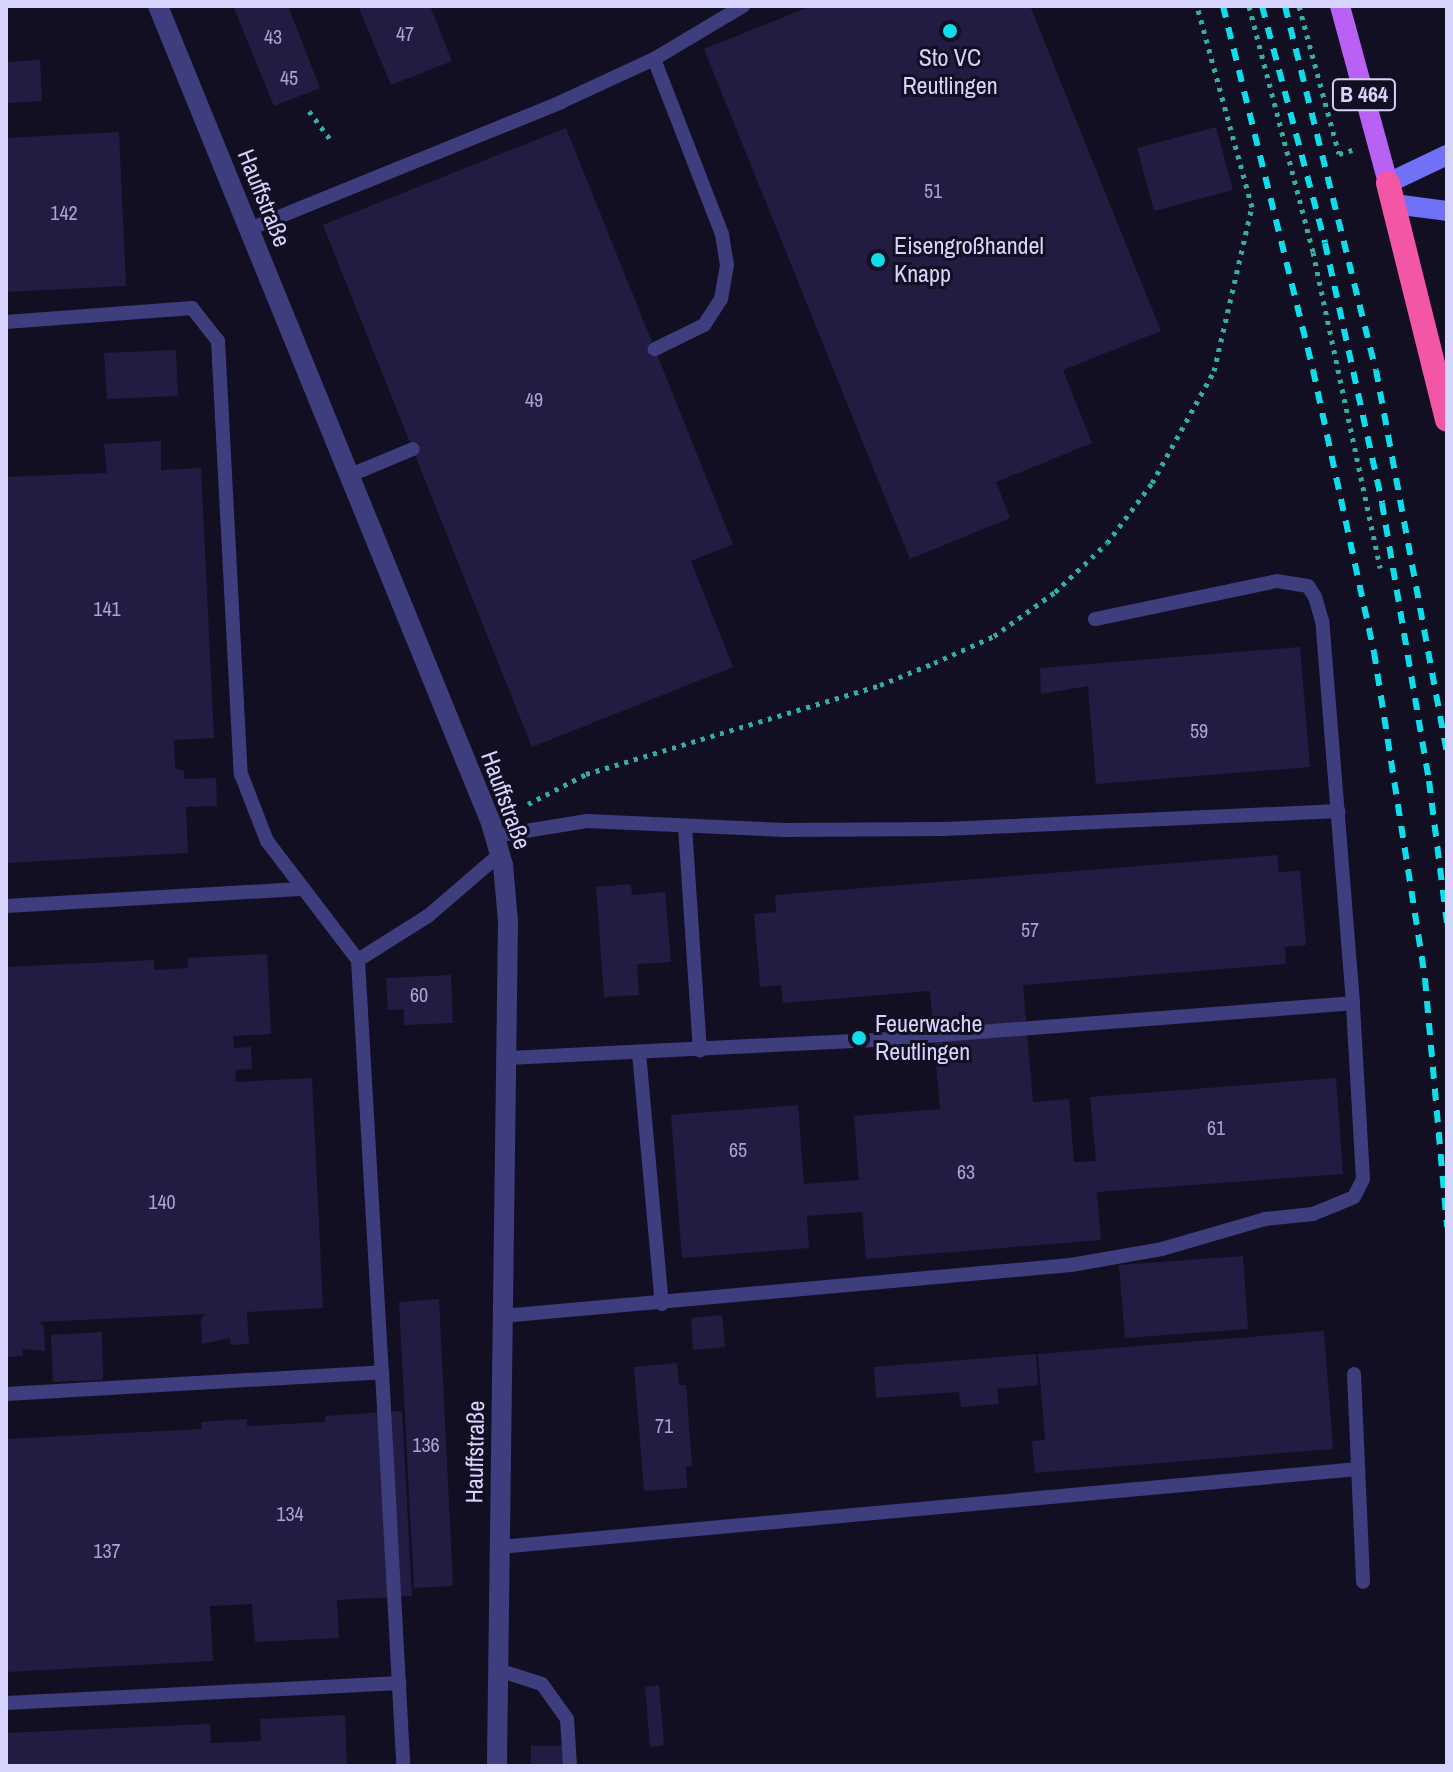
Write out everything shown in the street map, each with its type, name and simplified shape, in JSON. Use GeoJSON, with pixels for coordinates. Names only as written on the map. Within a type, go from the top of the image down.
{"type":"FeatureCollection","features":[{"type":"Feature","properties":{"kind":"highway","name":"B 464"},"geometry":{"type":"LineString","coordinates":[[1391,194],[1447,420]]}},
{"type":"Feature","properties":{"kind":"main road","name":"B 464"},"geometry":{"type":"LineString","coordinates":[[1340,6],[1391,194]]}},
{"type":"Feature","properties":{"kind":"street","name":"Hauffstraße"},"geometry":{"type":"LineString","coordinates":[[158,6],[495,838],[508,921],[497,1766]]}},
{"type":"Feature","properties":{"kind":"street"},"geometry":{"type":"LineString","coordinates":[[1391,194],[1447,155]]}},
{"type":"Feature","properties":{"kind":"street"},"geometry":{"type":"LineString","coordinates":[[1391,194],[1447,211]]}},
{"type":"Feature","properties":{"kind":"lane"},"geometry":{"type":"LineString","coordinates":[[249,229],[654,59],[743,6]]}},
{"type":"Feature","properties":{"kind":"lane"},"geometry":{"type":"LineString","coordinates":[[654,59],[722,234],[727,265],[721,299],[704,325],[655,349]]}},
{"type":"Feature","properties":{"kind":"lane"},"geometry":{"type":"LineString","coordinates":[[6,322],[192,308],[218,341],[241,774],[267,841],[358,960],[403,1766]]}},
{"type":"Feature","properties":{"kind":"lane"},"geometry":{"type":"LineString","coordinates":[[348,476],[413,449]]}},
{"type":"Feature","properties":{"kind":"lane"},"geometry":{"type":"LineString","coordinates":[[502,1316],[1071,1265],[1162,1249],[1265,1219],[1339,1207],[1354,1197],[1363,1179],[1339,811],[1322,621],[1308,586],[1277,581],[1095,619]]}},
{"type":"Feature","properties":{"kind":"lane"},"geometry":{"type":"LineString","coordinates":[[358,960],[428,916],[495,838],[587,821],[685,826],[944,829],[1339,811]]}},
{"type":"Feature","properties":{"kind":"lane"},"geometry":{"type":"LineString","coordinates":[[685,826],[700,1050]]}},
{"type":"Feature","properties":{"kind":"lane"},"geometry":{"type":"LineString","coordinates":[[6,906],[304,889]]}},
{"type":"Feature","properties":{"kind":"lane"},"geometry":{"type":"LineString","coordinates":[[506,1058],[700,1050],[1353,1003]]}},
{"type":"Feature","properties":{"kind":"lane"},"geometry":{"type":"LineString","coordinates":[[639,1053],[662,1304]]}},
{"type":"Feature","properties":{"kind":"lane"},"geometry":{"type":"LineString","coordinates":[[6,1394],[382,1372]]}},
{"type":"Feature","properties":{"kind":"lane"},"geometry":{"type":"LineString","coordinates":[[1354,1374],[1363,1582]]}},
{"type":"Feature","properties":{"kind":"lane"},"geometry":{"type":"LineString","coordinates":[[500,1547],[1358,1469]]}},
{"type":"Feature","properties":{"kind":"lane"},"geometry":{"type":"LineString","coordinates":[[498,1670],[542,1684],[567,1719],[570,1766]]}},
{"type":"Feature","properties":{"kind":"lane"},"geometry":{"type":"LineString","coordinates":[[6,1703],[399,1683]]}},
{"type":"Feature","properties":{"kind":"path"},"geometry":{"type":"LineString","coordinates":[[495,838],[586,774],[880,685],[994,636],[1107,543],[1152,483],[1214,371],[1252,207],[1197,6]]}},
{"type":"Feature","properties":{"kind":"path"},"geometry":{"type":"LineString","coordinates":[[1249,6],[1313,252],[1380,568]]}},
{"type":"Feature","properties":{"kind":"path"},"geometry":{"type":"LineString","coordinates":[[1299,6],[1339,154],[1353,150]]}},
{"type":"Feature","properties":{"kind":"path"},"geometry":{"type":"LineString","coordinates":[[309,111],[329,138]]}},
{"type":"Feature","properties":{"kind":"building"},"geometry":{"type":"Polygon","coordinates":[[[233,6],[288,6],[320,88],[274,106],[233,6]]]}},
{"type":"Feature","properties":{"kind":"building"},"geometry":{"type":"Polygon","coordinates":[[[358,6],[430,6],[452,61],[391,85],[358,6]]]}},
{"type":"Feature","properties":{"kind":"building"},"geometry":{"type":"Polygon","coordinates":[[[811,6],[1030,6],[1161,331],[1063,370],[1092,443],[996,482],[1010,518],[910,559],[704,49],[811,6]]]}},
{"type":"Feature","properties":{"kind":"building"},"geometry":{"type":"Polygon","coordinates":[[[40,60],[42,101],[6,103],[6,62],[40,60]]]}},
{"type":"Feature","properties":{"kind":"building"},"geometry":{"type":"Polygon","coordinates":[[[1216,127],[1233,190],[1154,211],[1137,148],[1216,127]]]}},
{"type":"Feature","properties":{"kind":"building"},"geometry":{"type":"Polygon","coordinates":[[[566,128],[733,544],[691,561],[733,667],[532,747],[323,225],[566,128]]]}},
{"type":"Feature","properties":{"kind":"building"},"geometry":{"type":"Polygon","coordinates":[[[119,132],[126,286],[6,292],[6,138],[119,132]]]}},
{"type":"Feature","properties":{"kind":"building"},"geometry":{"type":"Polygon","coordinates":[[[176,350],[178,396],[107,399],[104,353],[176,350]]]}},
{"type":"Feature","properties":{"kind":"building"},"geometry":{"type":"Polygon","coordinates":[[[161,441],[161,470],[201,468],[214,738],[174,740],[175,768],[184,771],[184,779],[216,778],[217,806],[186,807],[188,853],[6,863],[6,477],[107,473],[104,444],[161,441]]]}},
{"type":"Feature","properties":{"kind":"building"},"geometry":{"type":"Polygon","coordinates":[[[1300,647],[1310,767],[1096,784],[1088,686],[1041,694],[1040,668],[1300,647]]]}},
{"type":"Feature","properties":{"kind":"building"},"geometry":{"type":"Polygon","coordinates":[[[1277,855],[1279,872],[1300,871],[1306,945],[1285,947],[1286,964],[1023,985],[1033,1102],[1069,1099],[1074,1162],[1096,1161],[1090,1097],[1336,1078],[1343,1174],[1097,1192],[1101,1240],[866,1259],[862,1212],[807,1216],[809,1248],[682,1258],[671,1115],[798,1105],[804,1184],[859,1180],[854,1116],[940,1109],[930,991],[783,1003],[781,985],[760,987],[754,914],[776,912],[775,895],[1277,855]]]}},
{"type":"Feature","properties":{"kind":"building"},"geometry":{"type":"Polygon","coordinates":[[[631,884],[632,895],[665,892],[671,962],[637,964],[639,995],[604,997],[596,887],[631,884]]]}},
{"type":"Feature","properties":{"kind":"building"},"geometry":{"type":"Polygon","coordinates":[[[267,954],[271,1034],[233,1036],[234,1048],[251,1047],[252,1069],[235,1070],[236,1082],[312,1078],[323,1308],[247,1312],[249,1344],[231,1345],[230,1338],[202,1344],[201,1318],[206,1314],[38,1322],[44,1326],[45,1351],[22,1349],[23,1356],[6,1357],[6,967],[154,960],[154,970],[188,968],[188,958],[267,954]]]}},
{"type":"Feature","properties":{"kind":"building"},"geometry":{"type":"Polygon","coordinates":[[[451,975],[453,1023],[404,1025],[404,1009],[388,1010],[386,978],[451,975]]]}},
{"type":"Feature","properties":{"kind":"building"},"geometry":{"type":"Polygon","coordinates":[[[1243,1256],[1248,1329],[1125,1338],[1119,1265],[1243,1256]]]}},
{"type":"Feature","properties":{"kind":"building"},"geometry":{"type":"Polygon","coordinates":[[[439,1299],[453,1586],[414,1588],[399,1302],[439,1299]]]}},
{"type":"Feature","properties":{"kind":"building"},"geometry":{"type":"Polygon","coordinates":[[[722,1315],[725,1347],[693,1350],[691,1318],[722,1315]]]}},
{"type":"Feature","properties":{"kind":"building"},"geometry":{"type":"Polygon","coordinates":[[[1324,1331],[1333,1449],[1035,1473],[1032,1441],[1045,1440],[1038,1354],[1324,1331]]]}},
{"type":"Feature","properties":{"kind":"building"},"geometry":{"type":"Polygon","coordinates":[[[102,1332],[103,1380],[53,1382],[51,1335],[102,1332]]]}},
{"type":"Feature","properties":{"kind":"building"},"geometry":{"type":"Polygon","coordinates":[[[1036,1354],[1038,1385],[997,1389],[999,1404],[961,1407],[959,1392],[876,1398],[874,1367],[1036,1354]]]}},
{"type":"Feature","properties":{"kind":"building"},"geometry":{"type":"Polygon","coordinates":[[[677,1363],[679,1385],[686,1385],[692,1466],[686,1466],[687,1488],[644,1491],[634,1367],[677,1363]]]}},
{"type":"Feature","properties":{"kind":"building"},"geometry":{"type":"Polygon","coordinates":[[[402,1411],[412,1596],[337,1600],[339,1638],[255,1642],[252,1604],[210,1606],[213,1661],[6,1672],[6,1439],[202,1429],[201,1422],[247,1419],[247,1426],[325,1422],[325,1416],[402,1411]]]}},
{"type":"Feature","properties":{"kind":"building"},"geometry":{"type":"Polygon","coordinates":[[[659,1685],[664,1745],[650,1747],[645,1687],[659,1685]]]}},
{"type":"Feature","properties":{"kind":"building"},"geometry":{"type":"Polygon","coordinates":[[[345,1715],[347,1766],[6,1766],[6,1733],[210,1724],[211,1743],[261,1741],[260,1719],[345,1715]]]}},
{"type":"Feature","properties":{"kind":"building"},"geometry":{"type":"Polygon","coordinates":[[[531,1746],[563,1746],[563,1766],[531,1766],[531,1746]]]}},
{"type":"Feature","properties":{"kind":"railway"},"geometry":{"type":"LineString","coordinates":[[1223,6],[1313,370],[1374,652],[1425,979],[1447,1227]]}},
{"type":"Feature","properties":{"kind":"railway"},"geometry":{"type":"LineString","coordinates":[[1262,6],[1325,243],[1382,503],[1429,781],[1447,923]]}},
{"type":"Feature","properties":{"kind":"railway"},"geometry":{"type":"LineString","coordinates":[[1285,6],[1376,370],[1447,752]]}},
{"type":"Feature","properties":{"kind":"place","name":"Sto VC Reutlingen"},"geometry":{"type":"Point","coordinates":[950,31]}},
{"type":"Feature","properties":{"kind":"place","name":"Eisengroßhandel Knapp"},"geometry":{"type":"Point","coordinates":[878,260]}},
{"type":"Feature","properties":{"kind":"place","name":"Feuerwache Reutlingen"},"geometry":{"type":"Point","coordinates":[859,1038]}}]}
